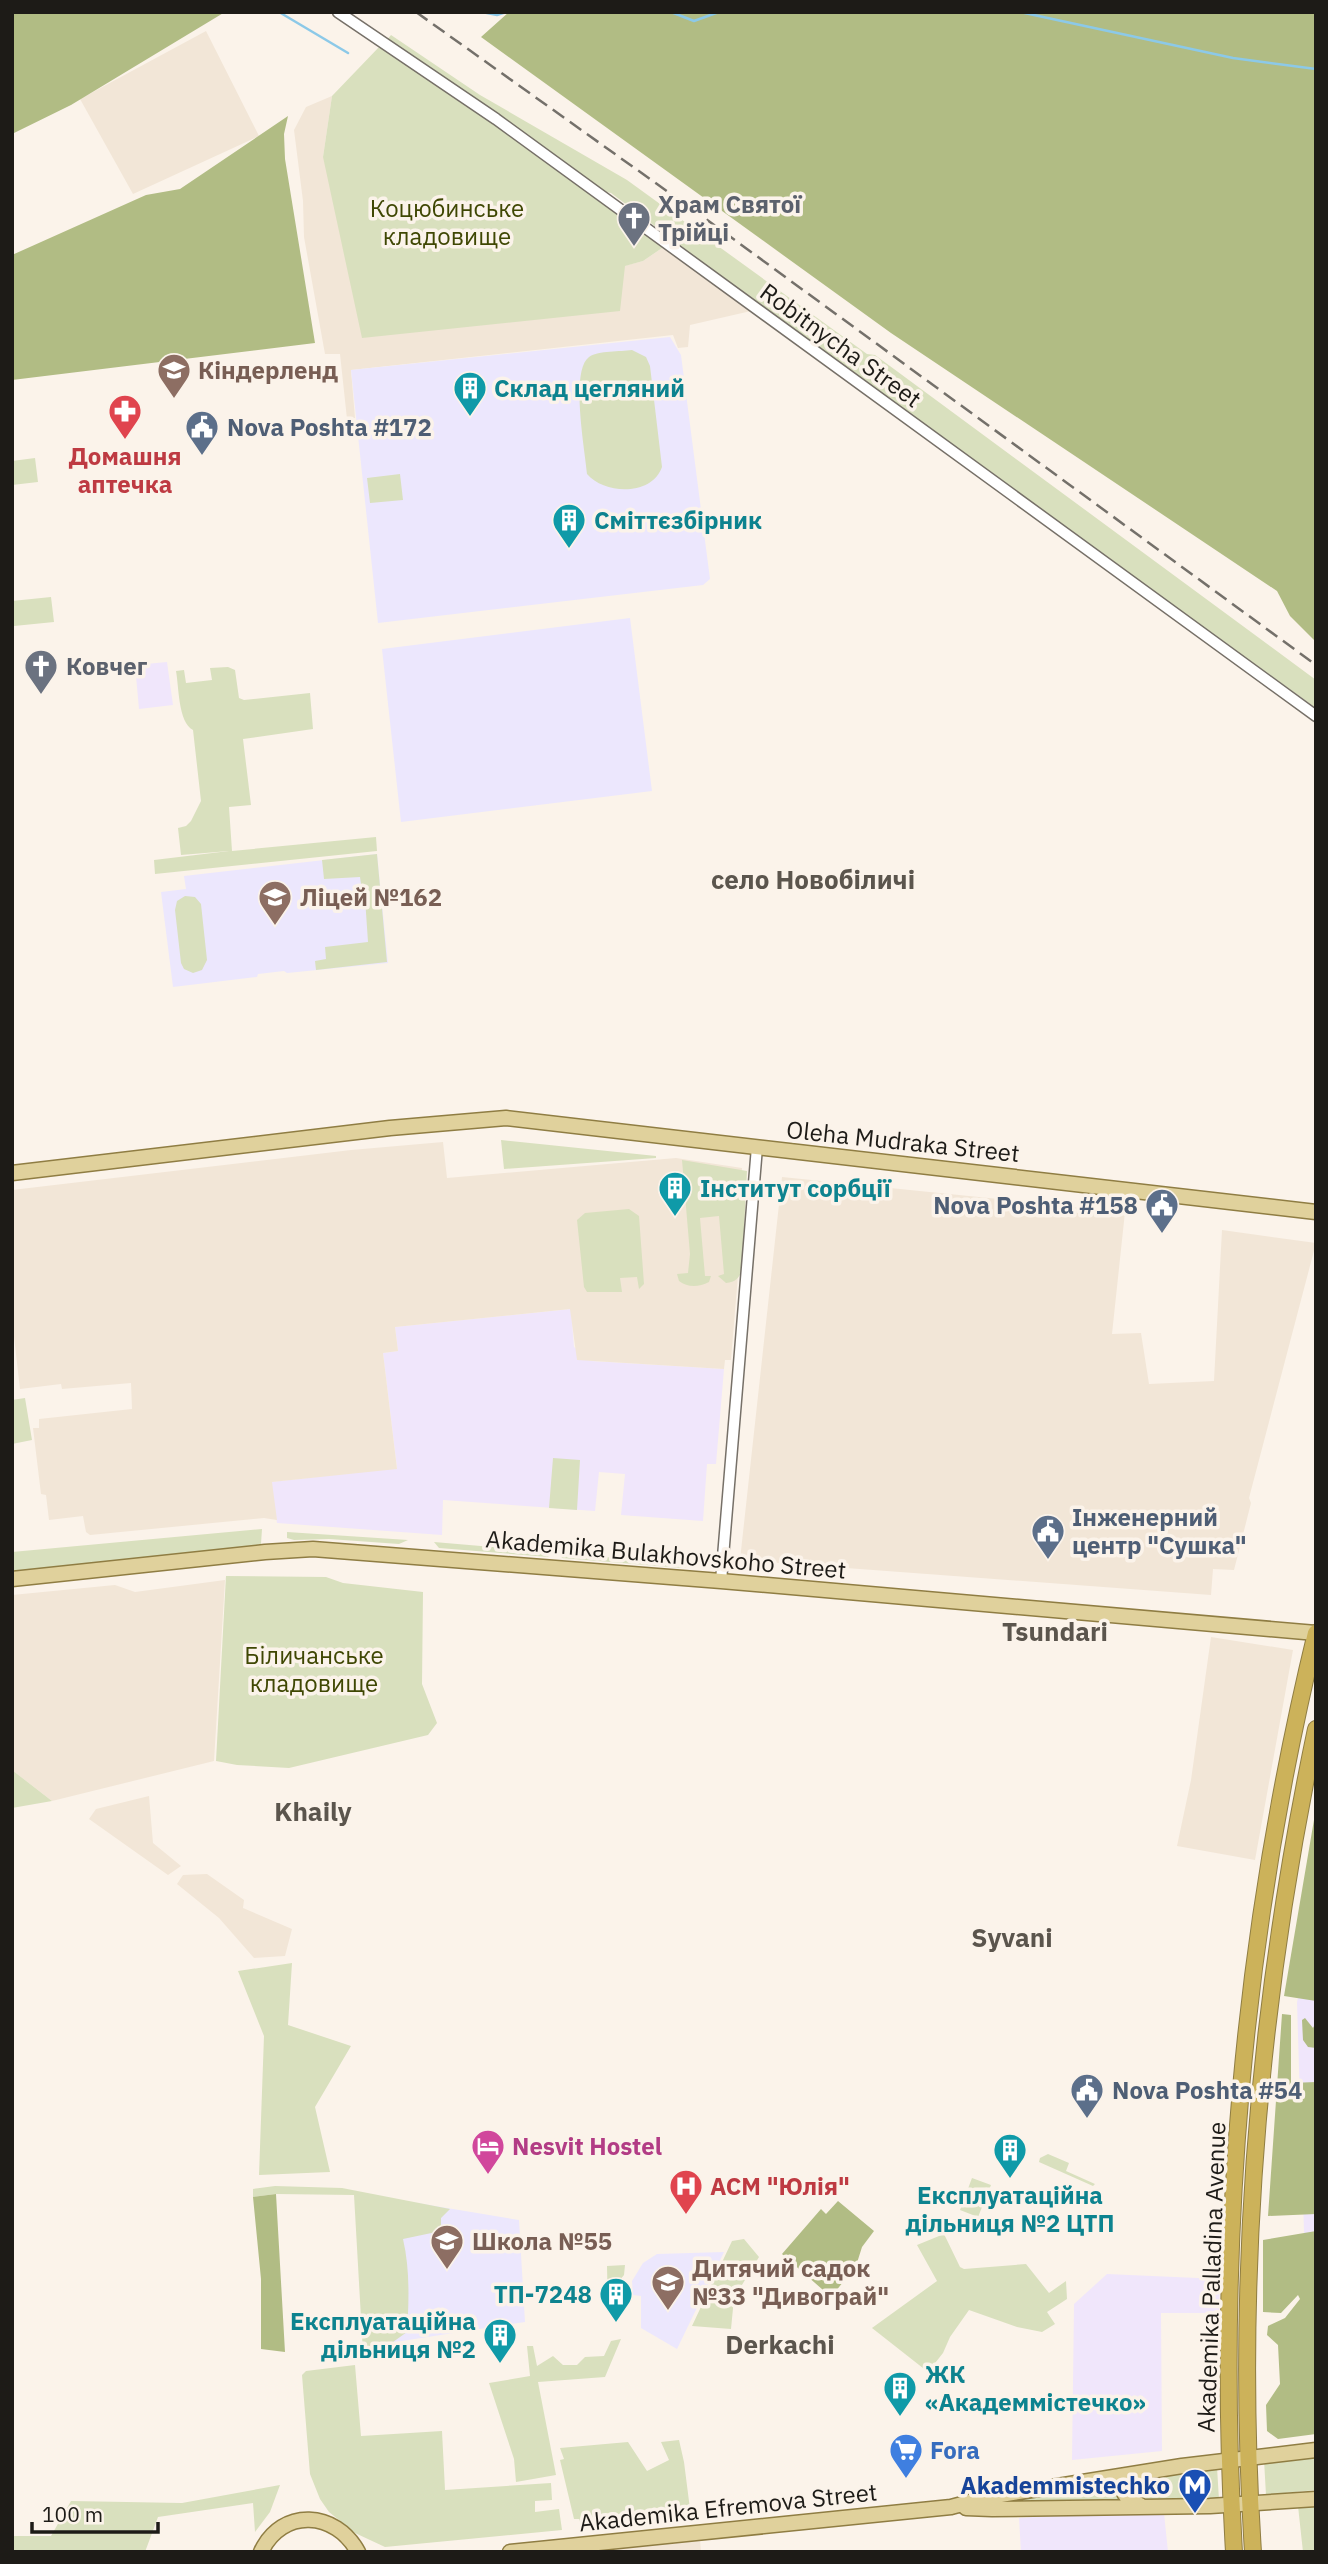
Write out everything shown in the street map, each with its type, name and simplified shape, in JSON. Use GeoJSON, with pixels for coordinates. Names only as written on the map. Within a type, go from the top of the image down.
{"type":"FeatureCollection","features":[{"type":"Feature","properties":{"kind":"highway","name":"Akademika Palladina Avenue"},"geometry":{"type":"LineString","coordinates":[[1234,2552],[1230,2459],[1230,2277],[1233,2181],[1244,2049],[1280,1792],[1316,1633]]}},
{"type":"Feature","properties":{"kind":"highway","name":"Akademika Palladina Avenue"},"geometry":{"type":"LineString","coordinates":[[1254,2552],[1248,2291],[1254,2166],[1275,1965],[1316,1730]]}},
{"type":"Feature","properties":{"kind":"main road","name":"Oleha Mudraka Street"},"geometry":{"type":"LineString","coordinates":[[12,1173],[390,1128],[485,1119],[527,1119],[1316,1212]]}},
{"type":"Feature","properties":{"kind":"main road","name":"Akademika Bulakhovskoho Street"},"geometry":{"type":"LineString","coordinates":[[12,1579],[313,1549],[721,1581],[1316,1633]]}},
{"type":"Feature","properties":{"kind":"main road","name":"Akademika Efremova Street"},"geometry":{"type":"LineString","coordinates":[[950,2507],[988,2497],[1230,2459],[1316,2450]]}},
{"type":"Feature","properties":{"kind":"main road"},"geometry":{"type":"LineString","coordinates":[[1142,2506],[1128,2500],[1124,2489],[1128,2479],[1149,2472]]}},
{"type":"Feature","properties":{"kind":"main road","name":"Akademika Efremova Street"},"geometry":{"type":"LineString","coordinates":[[510,2552],[950,2507],[992,2509],[1142,2506],[1316,2499]]}},
{"type":"Feature","properties":{"kind":"main road"},"geometry":{"type":"LineString","coordinates":[[263,2547],[286,2525],[303,2520],[329,2524],[337,2528],[354,2546],[370,2552]]}},
{"type":"Feature","properties":{"kind":"street","name":"Robitnycha Street"},"geometry":{"type":"LineString","coordinates":[[338,12],[496,119],[1316,716]]}},
{"type":"Feature","properties":{"kind":"street"},"geometry":{"type":"LineString","coordinates":[[721,1581],[757,1147]]}},
{"type":"Feature","properties":{"kind":"street"},"geometry":{"type":"LineString","coordinates":[[251,2552],[263,2547]]}},
{"type":"Feature","properties":{"kind":"shaded area"},"geometry":{"type":"Polygon","coordinates":[[[206,31],[259,136],[133,194],[80,99],[206,31]]]}},
{"type":"Feature","properties":{"kind":"shaded area"},"geometry":{"type":"Polygon","coordinates":[[[332,96],[323,157],[624,266],[643,261],[665,246],[751,311],[690,325],[688,347],[678,348],[673,335],[351,370],[355,418],[347,419],[340,354],[325,354],[304,237],[303,201],[294,130],[306,107],[332,96]]]}},
{"type":"Feature","properties":{"kind":"shaded area"},"geometry":{"type":"Polygon","coordinates":[[[670,337],[681,355],[710,579],[703,585],[378,623],[351,370],[670,337]]]}},
{"type":"Feature","properties":{"kind":"shaded area"},"geometry":{"type":"Polygon","coordinates":[[[630,618],[652,791],[401,822],[382,649],[630,618]]]}},
{"type":"Feature","properties":{"kind":"shaded area"},"geometry":{"type":"Polygon","coordinates":[[[167,662],[173,705],[139,709],[135,665],[167,662]]]}},
{"type":"Feature","properties":{"kind":"shaded area","name":"Ліцей №162"},"geometry":{"type":"Polygon","coordinates":[[[377,854],[388,963],[287,973],[284,971],[173,987],[161,892],[186,889],[184,876],[377,854]]]}},
{"type":"Feature","properties":{"kind":"shaded area"},"geometry":{"type":"Polygon","coordinates":[[[443,1142],[447,1178],[676,1158],[742,1168],[738,1275],[731,1360],[725,1360],[724,1369],[577,1360],[570,1309],[395,1327],[398,1351],[383,1353],[397,1469],[272,1482],[277,1520],[264,1518],[90,1535],[86,1532],[83,1516],[49,1520],[46,1495],[41,1494],[33,1428],[39,1428],[39,1419],[132,1409],[131,1383],[62,1389],[61,1384],[20,1389],[12,1319],[12,1190],[351,1150],[443,1142]]]}},
{"type":"Feature","properties":{"kind":"shaded area"},"geometry":{"type":"Polygon","coordinates":[[[782,1177],[1125,1212],[1112,1334],[1141,1333],[1149,1384],[1214,1381],[1222,1230],[1316,1243],[1249,1498],[1251,1503],[1234,1570],[1213,1569],[1211,1595],[740,1560],[782,1177]]]}},
{"type":"Feature","properties":{"kind":"shaded area"},"geometry":{"type":"Polygon","coordinates":[[[571,1309],[574,1347],[591,1361],[724,1369],[716,1464],[707,1464],[703,1521],[621,1515],[625,1474],[599,1472],[595,1511],[443,1500],[442,1535],[277,1523],[271,1482],[397,1468],[383,1353],[398,1351],[395,1327],[571,1309]]]}},
{"type":"Feature","properties":{"kind":"shaded area"},"geometry":{"type":"Polygon","coordinates":[[[225,1580],[214,1761],[52,1801],[12,1770],[12,1595],[115,1585],[135,1592],[225,1580]]]}},
{"type":"Feature","properties":{"kind":"shaded area"},"geometry":{"type":"Polygon","coordinates":[[[1211,1637],[1293,1650],[1255,1860],[1177,1846],[1191,1780],[1211,1637]]]}},
{"type":"Feature","properties":{"kind":"shaded area"},"geometry":{"type":"Polygon","coordinates":[[[149,1796],[153,1843],[181,1866],[168,1875],[89,1819],[96,1809],[149,1796]]]}},
{"type":"Feature","properties":{"kind":"shaded area"},"geometry":{"type":"Polygon","coordinates":[[[207,1874],[244,1900],[243,1908],[292,1929],[285,1956],[254,1958],[219,1918],[177,1884],[183,1875],[207,1874]]]}},
{"type":"Feature","properties":{"kind":"shaded area"},"geometry":{"type":"Polygon","coordinates":[[[1316,1926],[1316,2420],[1307,2330],[1297,2002],[1316,1926]]]}},
{"type":"Feature","properties":{"kind":"shaded area","name":"Школа №55"},"geometry":{"type":"Polygon","coordinates":[[[369,2195],[519,2220],[525,2322],[376,2345],[369,2195]]]}},
{"type":"Feature","properties":{"kind":"shaded area","name":"Дитячий садок №33 \"Дивограй\""},"geometry":{"type":"Polygon","coordinates":[[[724,2252],[677,2349],[641,2328],[641,2296],[633,2295],[632,2281],[643,2263],[657,2254],[724,2252]]]}},
{"type":"Feature","properties":{"kind":"shaded area"},"geometry":{"type":"Polygon","coordinates":[[[1107,2274],[1220,2279],[1219,2313],[1161,2313],[1162,2451],[1072,2460],[1074,2304],[1107,2274]]]}},
{"type":"Feature","properties":{"kind":"shaded area"},"geometry":{"type":"Polygon","coordinates":[[[1164,2513],[1168,2552],[1021,2552],[1019,2518],[1074,2514],[1164,2513]]]}},
{"type":"Feature","properties":{"kind":"shaded area"},"geometry":{"type":"Polygon","coordinates":[[[700,2540],[701,2552],[584,2552],[700,2540]]]}},
{"type":"Feature","properties":{"kind":"green space"},"geometry":{"type":"Polygon","coordinates":[[[12,12],[225,12],[71,105],[12,134],[12,12]]]}},
{"type":"Feature","properties":{"kind":"green space"},"geometry":{"type":"Polygon","coordinates":[[[509,12],[1316,12],[1316,642],[1290,616],[1277,591],[891,333],[481,37],[509,12]]]}},
{"type":"Feature","properties":{"kind":"green space"},"geometry":{"type":"Polygon","coordinates":[[[391,35],[480,95],[627,180],[867,354],[875,355],[1316,680],[1316,708],[942,440],[684,251],[680,245],[611,193],[602,191],[386,41],[391,35]]]}},
{"type":"Feature","properties":{"kind":"green space","name":"Коцюбинське кладовище"},"geometry":{"type":"Polygon","coordinates":[[[380,46],[665,246],[643,261],[625,266],[620,311],[362,338],[323,157],[332,96],[380,46]]]}},
{"type":"Feature","properties":{"kind":"green space"},"geometry":{"type":"Polygon","coordinates":[[[288,116],[284,134],[285,159],[315,343],[12,380],[12,255],[146,195],[180,189],[288,116]]]}},
{"type":"Feature","properties":{"kind":"green space"},"geometry":{"type":"Polygon","coordinates":[[[632,350],[646,357],[650,366],[662,467],[649,483],[628,489],[616,489],[595,481],[587,474],[580,412],[580,378],[583,365],[589,357],[604,352],[632,350]]]}},
{"type":"Feature","properties":{"kind":"green space"},"geometry":{"type":"Polygon","coordinates":[[[35,458],[38,482],[12,485],[12,461],[35,458]]]}},
{"type":"Feature","properties":{"kind":"green space"},"geometry":{"type":"Polygon","coordinates":[[[400,474],[403,500],[370,503],[367,478],[400,474]]]}},
{"type":"Feature","properties":{"kind":"green space"},"geometry":{"type":"Polygon","coordinates":[[[51,597],[54,622],[14,626],[12,601],[51,597]]]}},
{"type":"Feature","properties":{"kind":"green space"},"geometry":{"type":"Polygon","coordinates":[[[228,667],[235,670],[239,698],[244,700],[310,693],[313,729],[243,739],[251,805],[229,807],[232,851],[376,837],[377,851],[155,874],[154,860],[229,851],[181,855],[178,828],[191,821],[201,801],[193,730],[184,720],[176,671],[184,670],[186,683],[212,680],[210,668],[228,667]]]}},
{"type":"Feature","properties":{"kind":"green space"},"geometry":{"type":"Polygon","coordinates":[[[377,854],[387,962],[316,970],[315,961],[326,959],[325,947],[368,942],[365,898],[360,877],[324,879],[322,860],[377,854]]]}},
{"type":"Feature","properties":{"kind":"green space"},"geometry":{"type":"Polygon","coordinates":[[[185,896],[195,897],[201,904],[207,960],[202,970],[193,973],[184,969],[181,963],[175,910],[177,901],[185,896]]]}},
{"type":"Feature","properties":{"kind":"green space"},"geometry":{"type":"Polygon","coordinates":[[[501,1140],[656,1156],[656,1158],[504,1169],[501,1140]]]}},
{"type":"Feature","properties":{"kind":"green space"},"geometry":{"type":"Polygon","coordinates":[[[682,1160],[747,1171],[742,1268],[739,1277],[732,1282],[726,1283],[718,1276],[724,1274],[719,1216],[700,1218],[705,1276],[711,1276],[709,1282],[694,1286],[679,1281],[677,1274],[688,1273],[690,1254],[682,1160]]]}},
{"type":"Feature","properties":{"kind":"green space"},"geometry":{"type":"Polygon","coordinates":[[[629,1209],[639,1216],[644,1284],[639,1289],[637,1277],[620,1278],[622,1292],[587,1292],[584,1287],[577,1220],[585,1213],[629,1209]]]}},
{"type":"Feature","properties":{"kind":"green space"},"geometry":{"type":"Polygon","coordinates":[[[25,1398],[32,1440],[12,1444],[12,1400],[25,1398]]]}},
{"type":"Feature","properties":{"kind":"green space"},"geometry":{"type":"Polygon","coordinates":[[[553,1458],[580,1460],[577,1510],[549,1508],[553,1458]]]}},
{"type":"Feature","properties":{"kind":"green space"},"geometry":{"type":"Polygon","coordinates":[[[262,1529],[261,1544],[253,1547],[12,1572],[12,1552],[262,1529]]]}},
{"type":"Feature","properties":{"kind":"green space"},"geometry":{"type":"Polygon","coordinates":[[[287,1532],[408,1540],[399,1544],[329,1539],[294,1540],[287,1538],[287,1532]]]}},
{"type":"Feature","properties":{"kind":"green space"},"geometry":{"type":"Polygon","coordinates":[[[434,1542],[552,1552],[548,1557],[439,1548],[434,1542]]]}},
{"type":"Feature","properties":{"kind":"green space"},"geometry":{"type":"Polygon","coordinates":[[[560,1553],[696,1565],[682,1568],[562,1558],[560,1553]]]}},
{"type":"Feature","properties":{"kind":"green space","name":"Біличанське кладовище"},"geometry":{"type":"Polygon","coordinates":[[[226,1576],[326,1577],[343,1583],[423,1592],[422,1684],[437,1723],[428,1735],[289,1768],[216,1761],[226,1576]]]}},
{"type":"Feature","properties":{"kind":"green space"},"geometry":{"type":"Polygon","coordinates":[[[12,1770],[52,1801],[12,1808],[12,1770]]]}},
{"type":"Feature","properties":{"kind":"green space"},"geometry":{"type":"Polygon","coordinates":[[[1316,1808],[1316,2001],[1284,1996],[1316,1808]]]}},
{"type":"Feature","properties":{"kind":"green space"},"geometry":{"type":"Polygon","coordinates":[[[292,1963],[288,2025],[351,2046],[315,2107],[330,2172],[259,2175],[264,2036],[238,1971],[292,1963]]]}},
{"type":"Feature","properties":{"kind":"green space"},"geometry":{"type":"Polygon","coordinates":[[[1282,2014],[1291,2015],[1291,2083],[1316,2082],[1316,2214],[1268,2216],[1282,2014]]]}},
{"type":"Feature","properties":{"kind":"green space"},"geometry":{"type":"Polygon","coordinates":[[[1305,2018],[1313,2028],[1316,2022],[1316,2048],[1308,2047],[1303,2040],[1302,2020],[1305,2018]]]}},
{"type":"Feature","properties":{"kind":"green space"},"geometry":{"type":"Polygon","coordinates":[[[1048,2154],[1069,2163],[1066,2171],[1095,2184],[1093,2186],[1039,2162],[1040,2158],[1048,2154]]]}},
{"type":"Feature","properties":{"kind":"green space"},"geometry":{"type":"Polygon","coordinates":[[[972,2178],[991,2185],[978,2217],[960,2210],[972,2178]]]}},
{"type":"Feature","properties":{"kind":"green space"},"geometry":{"type":"Polygon","coordinates":[[[275,2186],[342,2188],[450,2209],[441,2218],[441,2231],[403,2239],[408,2285],[407,2332],[393,2342],[363,2353],[354,2195],[276,2194],[253,2197],[253,2189],[275,2186]]]}},
{"type":"Feature","properties":{"kind":"green space"},"geometry":{"type":"Polygon","coordinates":[[[276,2194],[285,2352],[261,2349],[261,2279],[253,2197],[276,2194]]]}},
{"type":"Feature","properties":{"kind":"green space"},"geometry":{"type":"Polygon","coordinates":[[[838,2201],[874,2231],[862,2247],[856,2266],[831,2297],[782,2254],[821,2209],[826,2214],[838,2201]]]}},
{"type":"Feature","properties":{"kind":"green space"},"geometry":{"type":"Polygon","coordinates":[[[1316,2231],[1316,2434],[1278,2439],[1267,2431],[1266,2405],[1280,2384],[1278,2345],[1267,2335],[1268,2326],[1285,2318],[1300,2299],[1298,2295],[1281,2313],[1263,2312],[1263,2240],[1316,2231]]]}},
{"type":"Feature","properties":{"kind":"green space"},"geometry":{"type":"Polygon","coordinates":[[[944,2234],[960,2267],[964,2269],[1026,2264],[1049,2293],[1066,2281],[1067,2299],[1047,2312],[1055,2324],[1042,2332],[1017,2327],[969,2310],[928,2372],[872,2328],[937,2281],[917,2245],[944,2234]]]}},
{"type":"Feature","properties":{"kind":"green space"},"geometry":{"type":"Polygon","coordinates":[[[744,2239],[759,2257],[734,2298],[731,2329],[692,2326],[732,2241],[744,2239]]]}},
{"type":"Feature","properties":{"kind":"green space"},"geometry":{"type":"Polygon","coordinates":[[[625,2265],[619,2287],[622,2310],[608,2311],[607,2266],[625,2265]]]}},
{"type":"Feature","properties":{"kind":"green space"},"geometry":{"type":"Polygon","coordinates":[[[621,2339],[605,2377],[538,2382],[556,2475],[516,2482],[514,2459],[489,2383],[530,2376],[527,2346],[533,2346],[537,2366],[553,2356],[563,2365],[577,2365],[585,2357],[604,2356],[611,2341],[621,2339]]]}},
{"type":"Feature","properties":{"kind":"green space"},"geometry":{"type":"Polygon","coordinates":[[[355,2365],[361,2436],[442,2431],[445,2490],[551,2483],[552,2500],[535,2501],[535,2512],[559,2509],[562,2530],[385,2547],[355,2533],[329,2512],[320,2499],[310,2474],[302,2375],[306,2371],[355,2365]]]}},
{"type":"Feature","properties":{"kind":"green space"},"geometry":{"type":"Polygon","coordinates":[[[679,2440],[691,2517],[581,2525],[579,2519],[574,2519],[560,2460],[564,2459],[560,2448],[628,2442],[647,2471],[669,2460],[661,2442],[679,2440]]]}},
{"type":"Feature","properties":{"kind":"green space"},"geometry":{"type":"Polygon","coordinates":[[[1316,2454],[1316,2490],[1266,2495],[1264,2460],[1316,2454]]]}},
{"type":"Feature","properties":{"kind":"green space"},"geometry":{"type":"Polygon","coordinates":[[[1217,2467],[1219,2500],[1145,2501],[1132,2493],[1132,2487],[1143,2478],[1217,2467]]]}},
{"type":"Feature","properties":{"kind":"green space"},"geometry":{"type":"Polygon","coordinates":[[[1121,2483],[1123,2501],[1003,2502],[1008,2499],[1121,2483]]]}},
{"type":"Feature","properties":{"kind":"green space"},"geometry":{"type":"Polygon","coordinates":[[[280,2485],[270,2512],[255,2532],[253,2503],[158,2517],[145,2552],[12,2552],[12,2536],[51,2536],[71,2501],[182,2503],[280,2485]]]}},
{"type":"Feature","properties":{"kind":"green space"},"geometry":{"type":"Polygon","coordinates":[[[1316,2505],[1316,2552],[1303,2552],[1298,2506],[1316,2505]]]}},
{"type":"Feature","properties":{"kind":"waterway"},"geometry":{"type":"LineString","coordinates":[[279,12],[348,53]]}},
{"type":"Feature","properties":{"kind":"waterway"},"geometry":{"type":"LineString","coordinates":[[482,12],[497,15],[506,12]]}},
{"type":"Feature","properties":{"kind":"waterway"},"geometry":{"type":"LineString","coordinates":[[671,12],[694,21],[719,12]]}},
{"type":"Feature","properties":{"kind":"waterway"},"geometry":{"type":"LineString","coordinates":[[1020,12],[1233,58],[1316,69]]}},
{"type":"Feature","properties":{"kind":"railway"},"geometry":{"type":"LineString","coordinates":[[416,12],[706,219],[1316,665]]}},
{"type":"Feature","properties":{"kind":"place","name":"Храм Святої Трійці"},"geometry":{"type":"Point","coordinates":[634,248]}},
{"type":"Feature","properties":{"kind":"place","name":"Кіндерленд"},"geometry":{"type":"Point","coordinates":[174,400]}},
{"type":"Feature","properties":{"kind":"place","name":"Склад цегляний"},"geometry":{"type":"Point","coordinates":[470,418]}},
{"type":"Feature","properties":{"kind":"place","name":"Домашня аптечка"},"geometry":{"type":"Point","coordinates":[125,441]}},
{"type":"Feature","properties":{"kind":"place","name":"Nova Poshta #172"},"geometry":{"type":"Point","coordinates":[202,457]}},
{"type":"Feature","properties":{"kind":"place","name":"Сміттєзбірник"},"geometry":{"type":"Point","coordinates":[569,550]}},
{"type":"Feature","properties":{"kind":"place","name":"Ковчег"},"geometry":{"type":"Point","coordinates":[41,696]}},
{"type":"Feature","properties":{"kind":"place","name":"Ліцей №162"},"geometry":{"type":"Point","coordinates":[275,927]}},
{"type":"Feature","properties":{"kind":"place","name":"Інститут сорбції"},"geometry":{"type":"Point","coordinates":[675,1218]}},
{"type":"Feature","properties":{"kind":"place","name":"Nova Poshta #158"},"geometry":{"type":"Point","coordinates":[1162,1235]}},
{"type":"Feature","properties":{"kind":"place","name":"Інженерний центр \"Сушка\""},"geometry":{"type":"Point","coordinates":[1048,1561]}},
{"type":"Feature","properties":{"kind":"place","name":"Nova Poshta #54"},"geometry":{"type":"Point","coordinates":[1087,2120]}},
{"type":"Feature","properties":{"kind":"place","name":"Nesvit Hostel"},"geometry":{"type":"Point","coordinates":[488,2176]}},
{"type":"Feature","properties":{"kind":"place","name":"Експлуатаційна дільниця №2 ЦТП"},"geometry":{"type":"Point","coordinates":[1010,2180]}},
{"type":"Feature","properties":{"kind":"place","name":"АСМ \"Юлія\""},"geometry":{"type":"Point","coordinates":[686,2216]}},
{"type":"Feature","properties":{"kind":"place","name":"Школа №55"},"geometry":{"type":"Point","coordinates":[447,2271]}},
{"type":"Feature","properties":{"kind":"place","name":"Дитячий садок №33 \"Дивограй\""},"geometry":{"type":"Point","coordinates":[668,2312]}},
{"type":"Feature","properties":{"kind":"place","name":"ТП-7248"},"geometry":{"type":"Point","coordinates":[616,2324]}},
{"type":"Feature","properties":{"kind":"place","name":"Експлуатаційна дільниця №2"},"geometry":{"type":"Point","coordinates":[500,2365]}},
{"type":"Feature","properties":{"kind":"place","name":"ЖК «Академмістечко»"},"geometry":{"type":"Point","coordinates":[900,2418]}},
{"type":"Feature","properties":{"kind":"place","name":"Fora"},"geometry":{"type":"Point","coordinates":[906,2480]}},
{"type":"Feature","properties":{"kind":"place","name":"Akademmistechko"},"geometry":{"type":"Point","coordinates":[1195,2515]}},
{"type":"Feature","properties":{"kind":"district","name":"село Новобіличі"},"geometry":{"type":"Point","coordinates":[813,879]}},
{"type":"Feature","properties":{"kind":"district","name":"Tsundari"},"geometry":{"type":"Point","coordinates":[1055,1631]}},
{"type":"Feature","properties":{"kind":"district","name":"Khaily"},"geometry":{"type":"Point","coordinates":[313,1811]}},
{"type":"Feature","properties":{"kind":"district","name":"Syvani"},"geometry":{"type":"Point","coordinates":[1012,1937]}},
{"type":"Feature","properties":{"kind":"district","name":"Derkachi"},"geometry":{"type":"Point","coordinates":[780,2344]}}]}
